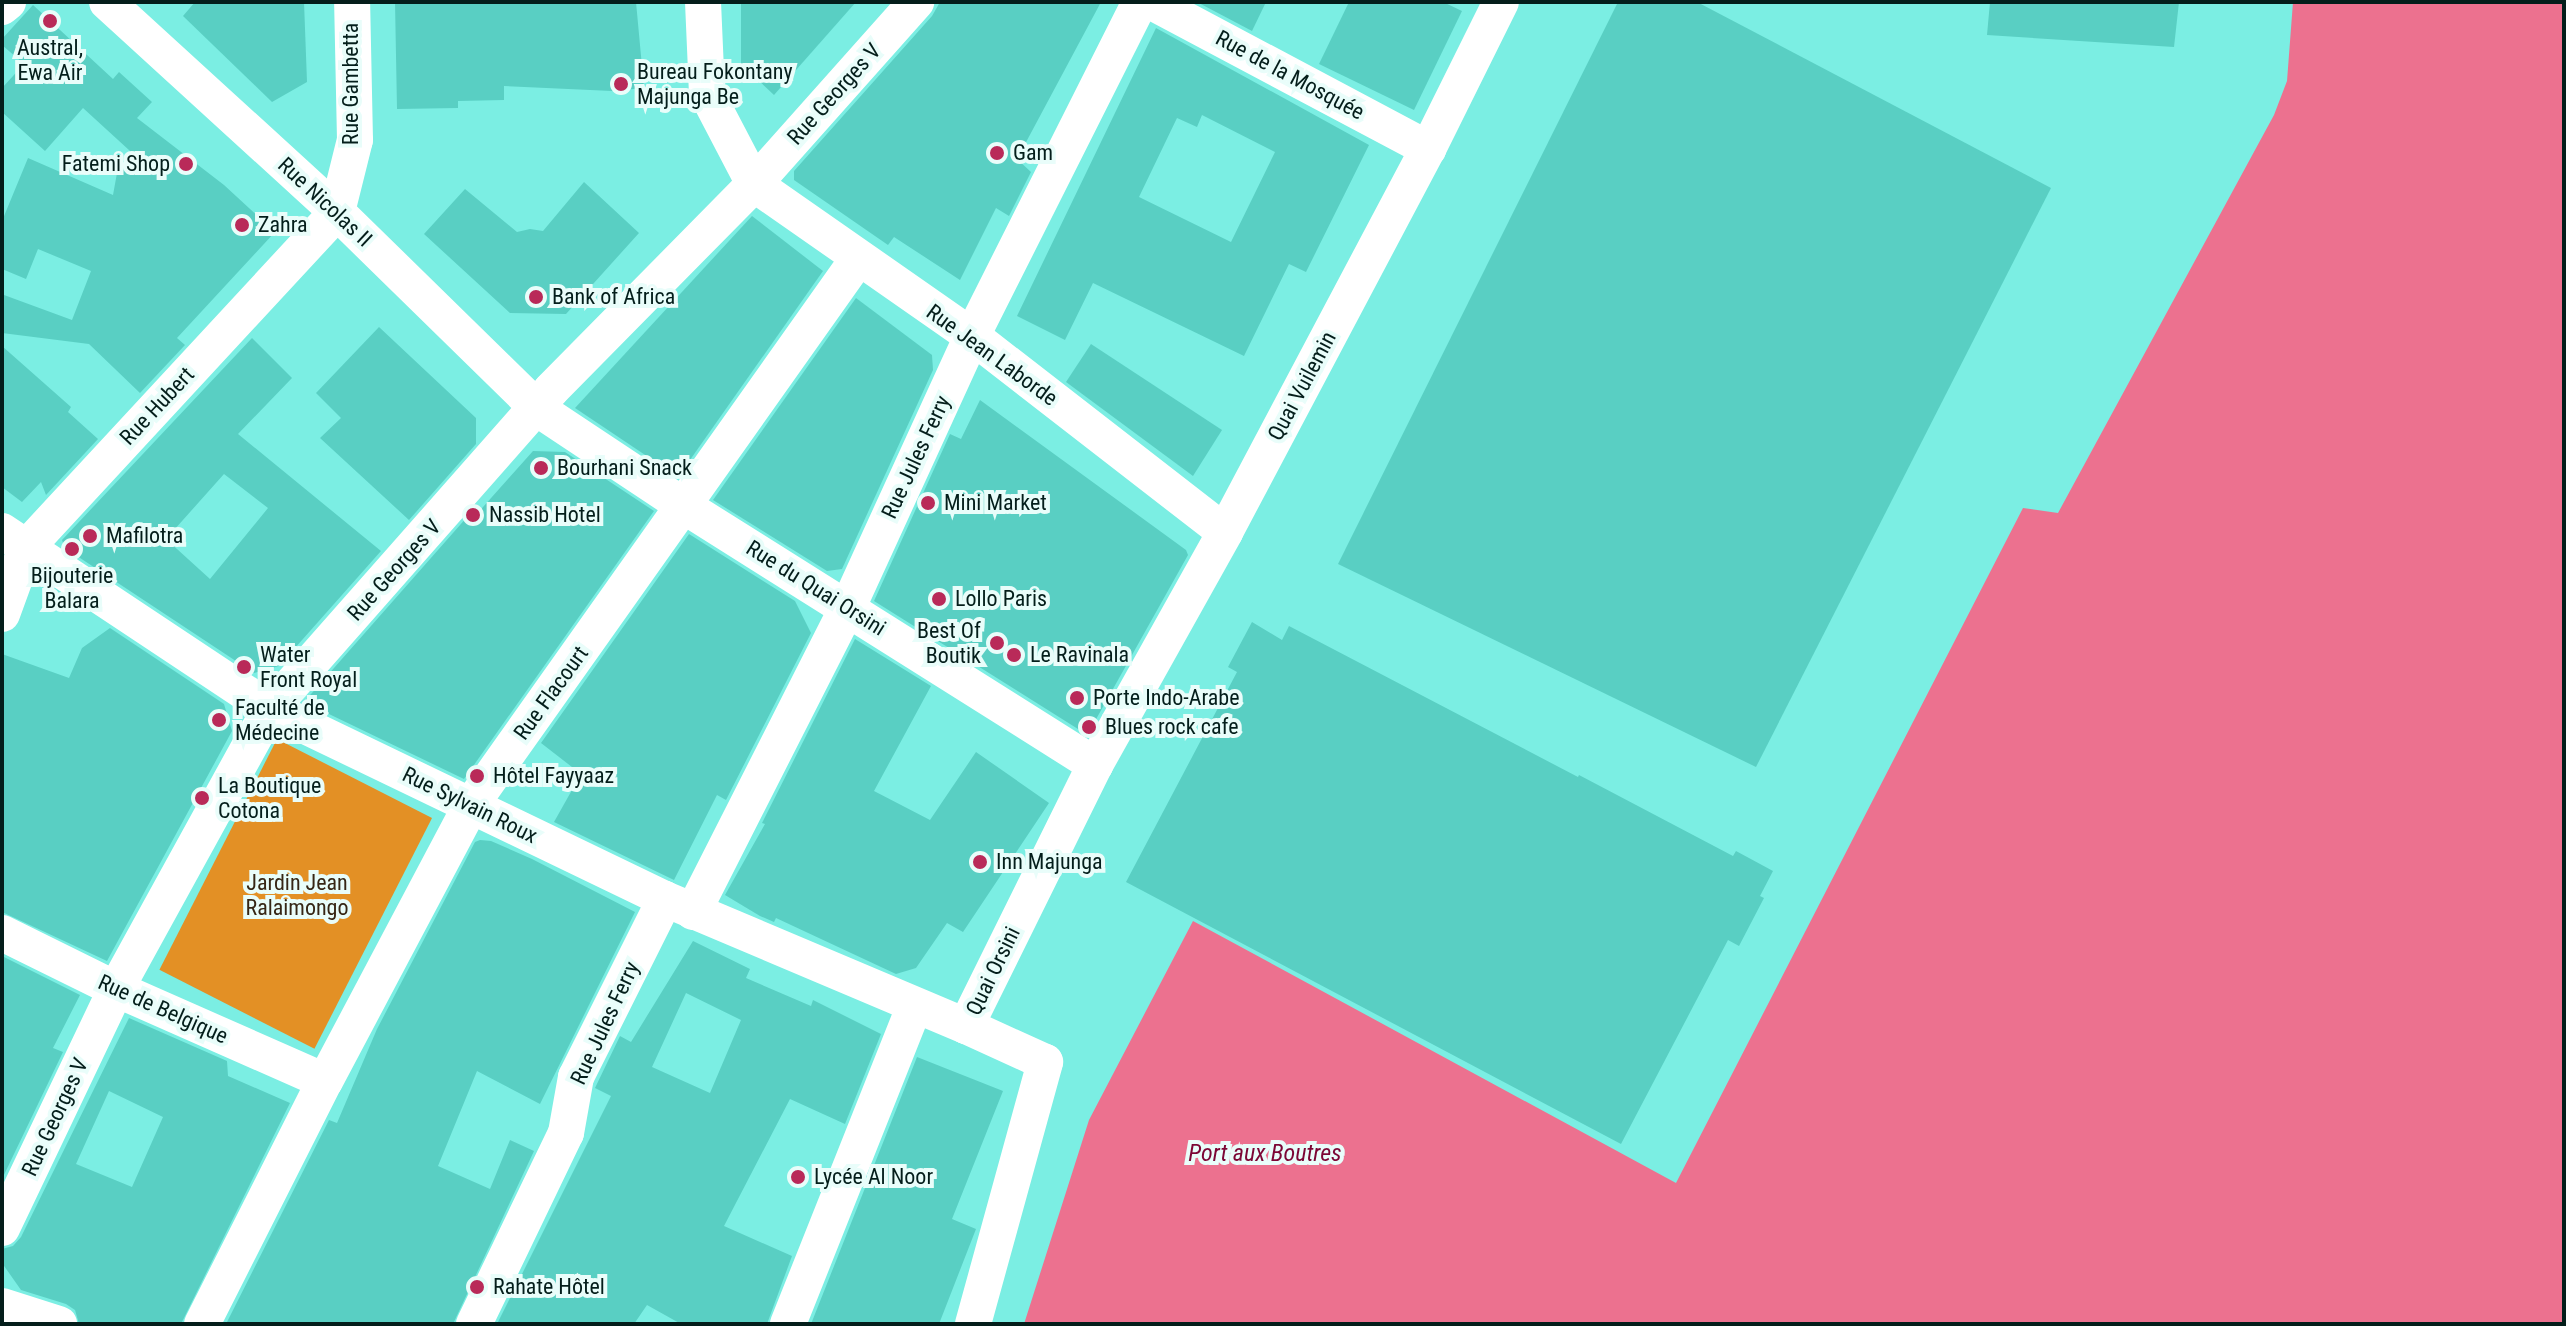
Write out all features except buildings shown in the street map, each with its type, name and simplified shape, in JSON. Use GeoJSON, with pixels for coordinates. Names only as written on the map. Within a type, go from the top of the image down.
{"type":"FeatureCollection","features":[{"type":"Feature","properties":{"kind":"street"},"geometry":{"type":"LineString","coordinates":[[2,7],[8,2]]}},
{"type":"Feature","properties":{"kind":"street","name":"Rue Nicolas II"},"geometry":{"type":"LineString","coordinates":[[107,2],[337,212],[538,409]]}},
{"type":"Feature","properties":{"kind":"street","name":"Rue Gambetta"},"geometry":{"type":"LineString","coordinates":[[337,212],[355,140],[352,2]]}},
{"type":"Feature","properties":{"kind":"street"},"geometry":{"type":"LineString","coordinates":[[703,2],[707,94],[754,184]]}},
{"type":"Feature","properties":{"kind":"street","name":"Rue Georges V"},"geometry":{"type":"LineString","coordinates":[[2,1228],[116,989],[270,709],[566,374],[754,184],[916,2]]}},
{"type":"Feature","properties":{"kind":"street","name":"Rue Jules Ferry"},"geometry":{"type":"LineString","coordinates":[[474,1324],[566,1133],[576,1077],[679,906],[848,607],[972,336],[1140,2]]}},
{"type":"Feature","properties":{"kind":"street","name":"Rue de la Mosquée"},"geometry":{"type":"LineString","coordinates":[[1152,2],[1428,149]]}},
{"type":"Feature","properties":{"kind":"street","name":"Quai Vuilemin"},"geometry":{"type":"LineString","coordinates":[[1095,765],[1225,532],[1428,149],[1501,2]]}},
{"type":"Feature","properties":{"kind":"street","name":"Rue Jean Laborde"},"geometry":{"type":"LineString","coordinates":[[754,184],[857,260],[972,336],[1225,532]]}},
{"type":"Feature","properties":{"kind":"street","name":"Rue Hubert"},"geometry":{"type":"LineString","coordinates":[[2,614],[14,539],[337,212]]}},
{"type":"Feature","properties":{"kind":"street","name":"Rue Flacourt"},"geometry":{"type":"LineString","coordinates":[[202,1324],[325,1081],[471,805],[857,260]]}},
{"type":"Feature","properties":{"kind":"street","name":"Rue du Quai Orsini"},"geometry":{"type":"LineString","coordinates":[[538,409],[684,506],[1095,765]]}},
{"type":"Feature","properties":{"kind":"street","name":"Rue Sylvain Roux"},"geometry":{"type":"LineString","coordinates":[[14,539],[270,709],[679,906],[914,1007],[966,1026]]}},
{"type":"Feature","properties":{"kind":"street","name":"Quai Orsini"},"geometry":{"type":"LineString","coordinates":[[973,1324],[1045,1062],[966,1026],[1095,765]]}},
{"type":"Feature","properties":{"kind":"street","name":"Rue de Belgique"},"geometry":{"type":"LineString","coordinates":[[2,933],[116,989],[325,1081]]}},
{"type":"Feature","properties":{"kind":"street"},"geometry":{"type":"LineString","coordinates":[[788,1324],[914,1007]]}},
{"type":"Feature","properties":{"kind":"street"},"geometry":{"type":"LineString","coordinates":[[2,1306],[59,1324]]}},
{"type":"Feature","properties":{"kind":"green space","name":"Jardin Jean Ralaimongo"},"geometry":{"type":"Polygon","coordinates":[[[277,739],[432,818],[314,1049],[159,970],[277,739]]]}},
{"type":"Feature","properties":{"kind":"water","name":"Port aux Boutres"},"geometry":{"type":"Polygon","coordinates":[[[2293,2],[2564,2],[2564,1324],[1024,1324],[1089,1120],[1193,921],[1676,1183],[2023,508],[2058,513],[2274,115],[2287,81],[2293,2]]]}},
{"type":"Feature","properties":{"kind":"place","name":"Austral, Ewa Air"},"geometry":{"type":"Point","coordinates":[50,21]}},
{"type":"Feature","properties":{"kind":"place","name":"Bureau Fokontany Majunga Be"},"geometry":{"type":"Point","coordinates":[621,84]}},
{"type":"Feature","properties":{"kind":"place","name":"Gam"},"geometry":{"type":"Point","coordinates":[997,153]}},
{"type":"Feature","properties":{"kind":"place","name":"Fatemi Shop"},"geometry":{"type":"Point","coordinates":[186,164]}},
{"type":"Feature","properties":{"kind":"place","name":"Zahra"},"geometry":{"type":"Point","coordinates":[242,225]}},
{"type":"Feature","properties":{"kind":"place","name":"Bank of Africa"},"geometry":{"type":"Point","coordinates":[536,297]}},
{"type":"Feature","properties":{"kind":"place","name":"Bourhani Snack"},"geometry":{"type":"Point","coordinates":[541,468]}},
{"type":"Feature","properties":{"kind":"place","name":"Mini Market"},"geometry":{"type":"Point","coordinates":[928,503]}},
{"type":"Feature","properties":{"kind":"place","name":"Nassib Hotel"},"geometry":{"type":"Point","coordinates":[473,515]}},
{"type":"Feature","properties":{"kind":"place","name":"Mafilotra"},"geometry":{"type":"Point","coordinates":[90,536]}},
{"type":"Feature","properties":{"kind":"place","name":"Bijouterie Balara"},"geometry":{"type":"Point","coordinates":[72,549]}},
{"type":"Feature","properties":{"kind":"place","name":"Lollo Paris"},"geometry":{"type":"Point","coordinates":[939,599]}},
{"type":"Feature","properties":{"kind":"place","name":"Best Of Boutik"},"geometry":{"type":"Point","coordinates":[997,643]}},
{"type":"Feature","properties":{"kind":"place","name":"Le Ravinala"},"geometry":{"type":"Point","coordinates":[1014,655]}},
{"type":"Feature","properties":{"kind":"place","name":"Water Front Royal"},"geometry":{"type":"Point","coordinates":[244,667]}},
{"type":"Feature","properties":{"kind":"place","name":"Porte Indo-Arabe"},"geometry":{"type":"Point","coordinates":[1077,698]}},
{"type":"Feature","properties":{"kind":"place","name":"Faculté de Médecine"},"geometry":{"type":"Point","coordinates":[219,720]}},
{"type":"Feature","properties":{"kind":"place","name":"Blues rock cafe"},"geometry":{"type":"Point","coordinates":[1089,727]}},
{"type":"Feature","properties":{"kind":"place","name":"Hôtel Fayyaaz"},"geometry":{"type":"Point","coordinates":[477,776]}},
{"type":"Feature","properties":{"kind":"place","name":"La Boutique Cotona"},"geometry":{"type":"Point","coordinates":[202,798]}},
{"type":"Feature","properties":{"kind":"place","name":"Inn Majunga"},"geometry":{"type":"Point","coordinates":[980,862]}},
{"type":"Feature","properties":{"kind":"place","name":"Lycée Al Noor"},"geometry":{"type":"Point","coordinates":[798,1177]}},
{"type":"Feature","properties":{"kind":"place","name":"Rahate Hôtel"},"geometry":{"type":"Point","coordinates":[477,1287]}}]}
